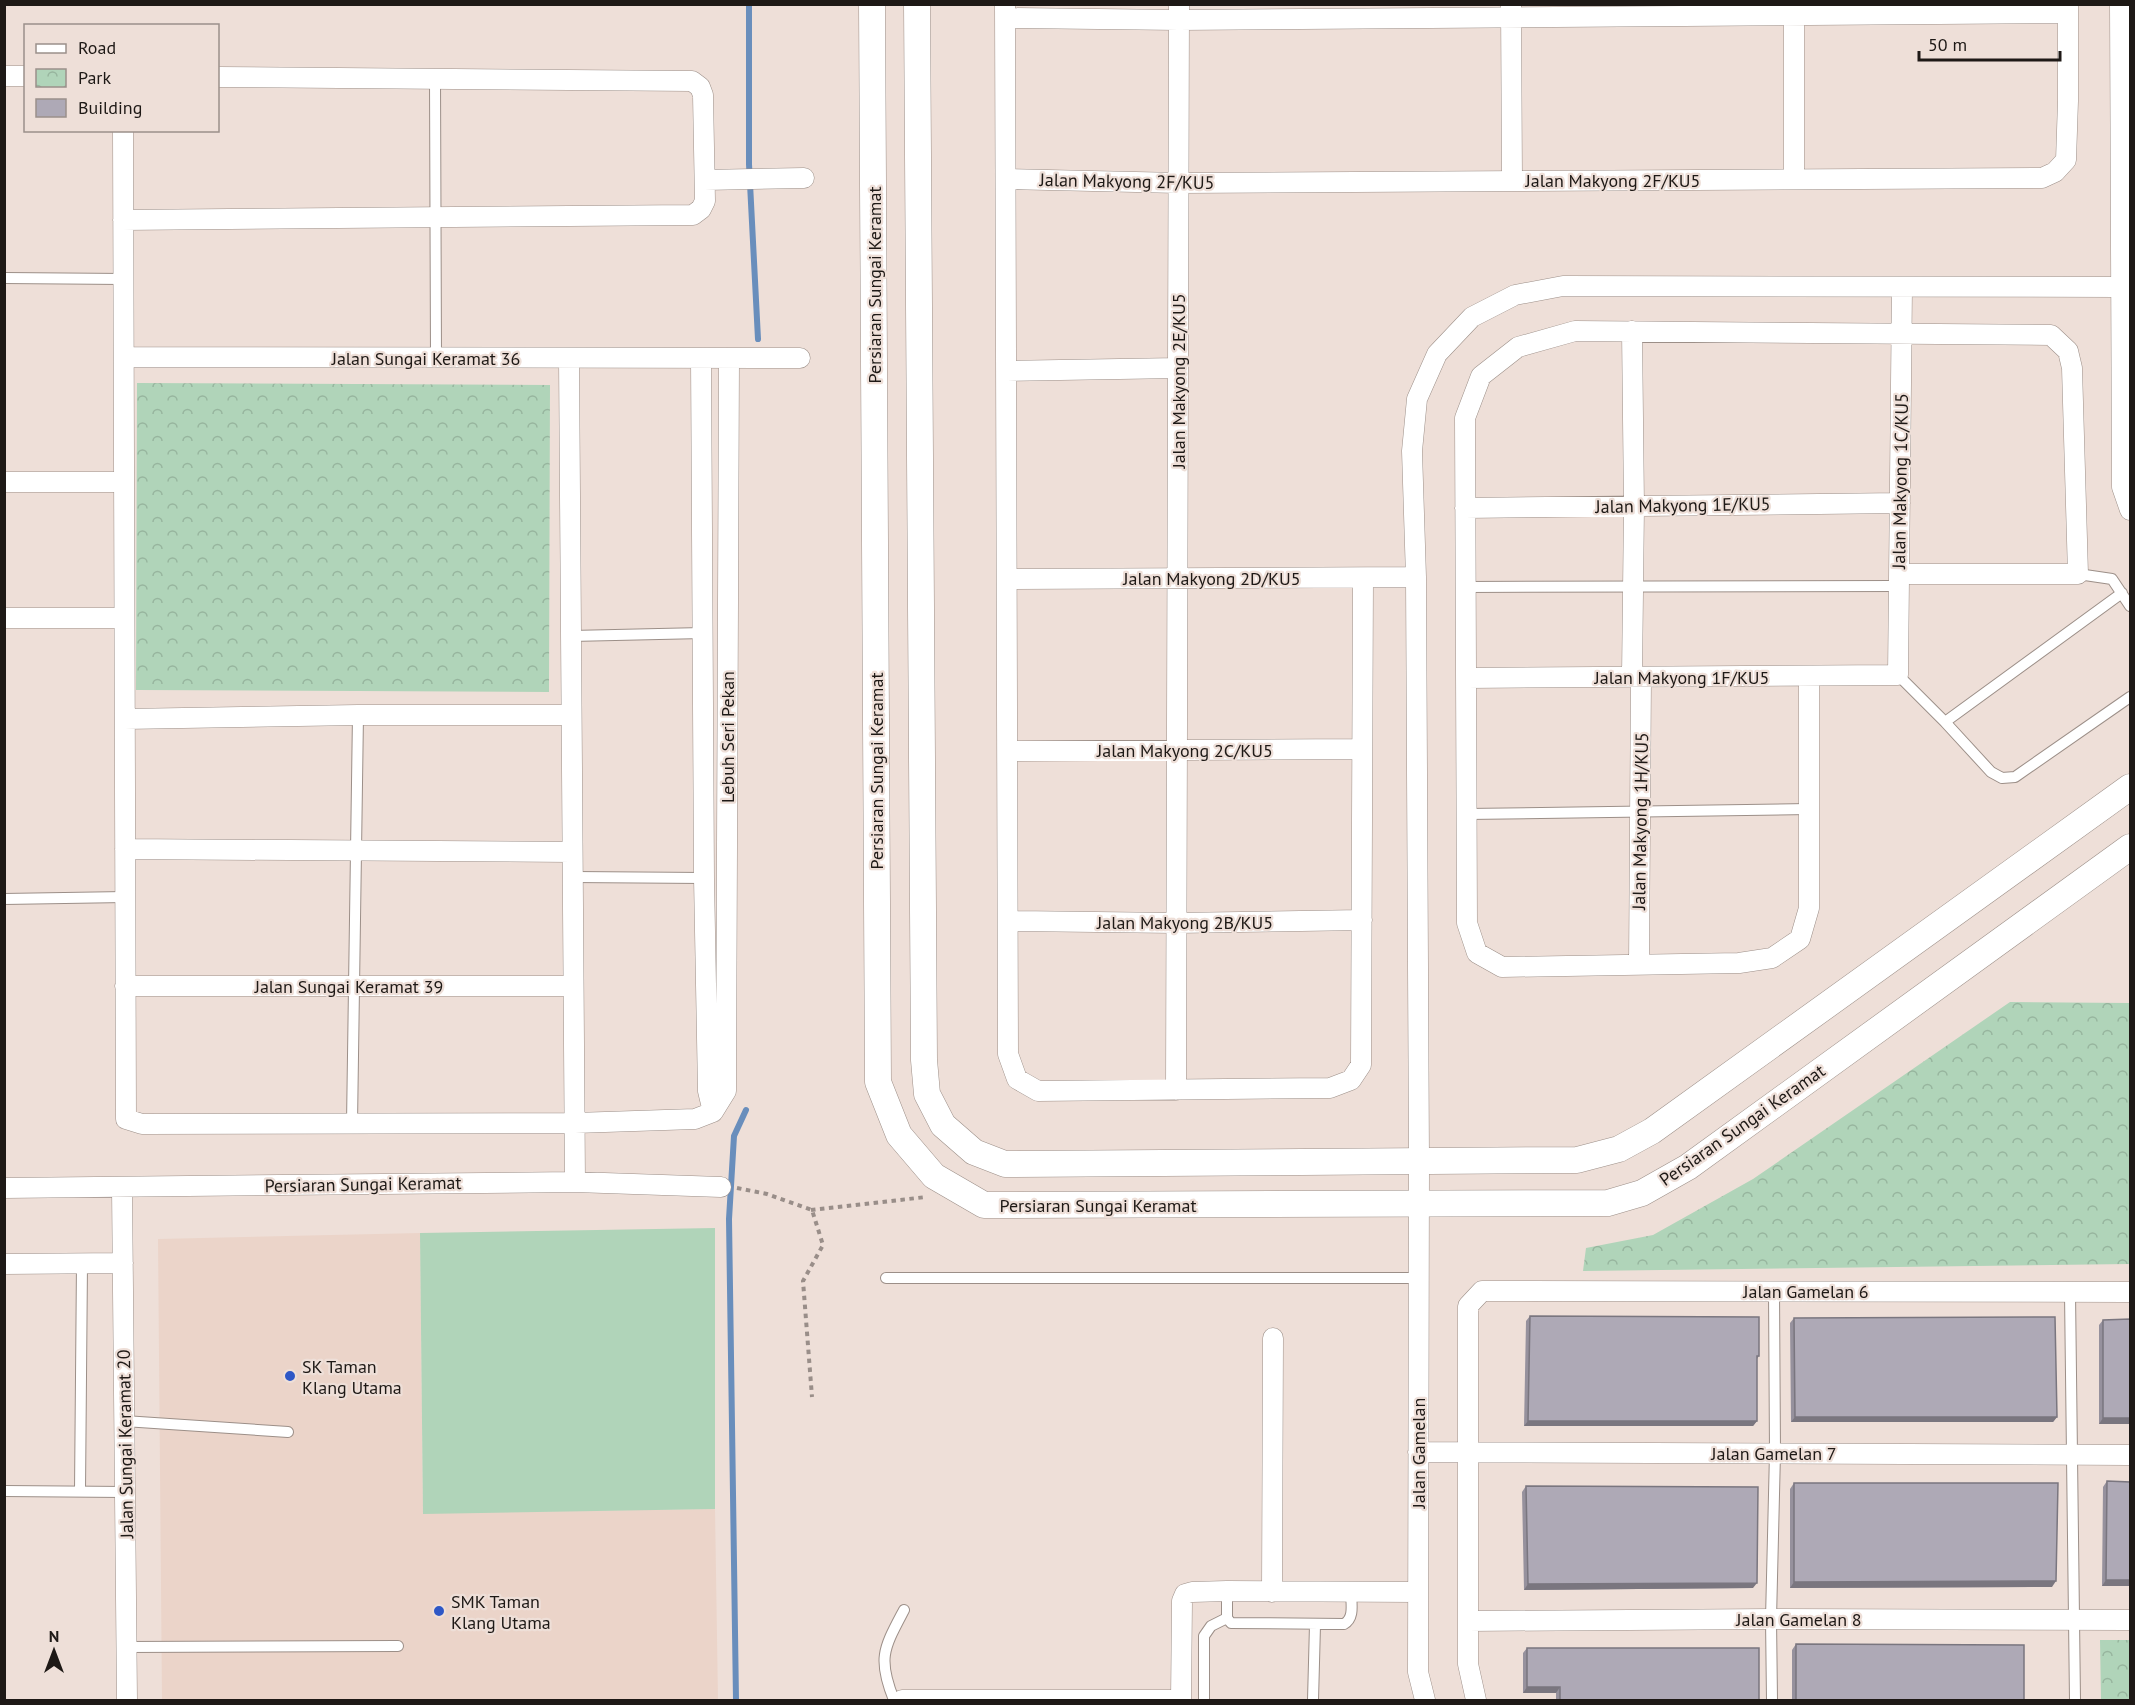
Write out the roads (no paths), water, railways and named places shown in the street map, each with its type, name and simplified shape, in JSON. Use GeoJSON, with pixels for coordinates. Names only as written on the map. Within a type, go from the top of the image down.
{"type":"FeatureCollection","features":[{"type":"Feature","properties":{"kind":"street","name":"Persiaran Sungai Keramat"},"geometry":{"type":"LineString","coordinates":[[872,4],[878,1082],[899,1135],[934,1176],[984,1205],[1608,1203],[1642,1193],[1688,1167],[2130,847]]}},
{"type":"Feature","properties":{"kind":"street"},"geometry":{"type":"LineString","coordinates":[[917,4],[924,1048],[927,1094],[943,1125],[974,1152],[1005,1164],[1577,1160],[1619,1149],[1652,1131],[2130,788]]}},
{"type":"Feature","properties":{"kind":"street"},"geometry":{"type":"LineString","coordinates":[[2120,4],[2125,32],[2121,287],[2122,487],[2130,510]]}},
{"type":"Feature","properties":{"kind":"street"},"geometry":{"type":"LineString","coordinates":[[1363,578],[1361,1065],[1351,1080],[1330,1088],[1038,1091],[1017,1079],[1008,1054],[1005,11],[2068,9]]}},
{"type":"Feature","properties":{"kind":"street","name":"Jalan Makyong 2F/KU5"},"geometry":{"type":"LineString","coordinates":[[1006,179],[1179,183],[2042,178],[2055,172],[2066,160],[2068,9]]}},
{"type":"Feature","properties":{"kind":"street"},"geometry":{"type":"LineString","coordinates":[[1794,10],[1794,179]]}},
{"type":"Feature","properties":{"kind":"street"},"geometry":{"type":"LineString","coordinates":[[1511,11],[1512,181]]}},
{"type":"Feature","properties":{"kind":"street","name":"Jalan Makyong 2E/KU5"},"geometry":{"type":"LineString","coordinates":[[1176,1089],[1179,12]]}},
{"type":"Feature","properties":{"kind":"street"},"geometry":{"type":"LineString","coordinates":[[4,75],[24,76]]}},
{"type":"Feature","properties":{"kind":"street"},"geometry":{"type":"LineString","coordinates":[[123,220],[693,215],[701,209],[705,201],[703,95],[700,87],[692,81],[219,77]]}},
{"type":"Feature","properties":{"kind":"street"},"geometry":{"type":"LineString","coordinates":[[123,132],[126,1119],[142,1125],[574,1123],[695,1119],[713,1112],[708,1091],[704,878],[701,358]]}},
{"type":"Feature","properties":{"kind":"street"},"geometry":{"type":"LineString","coordinates":[[705,180],[804,178]]}},
{"type":"Feature","properties":{"kind":"street","name":"Jalan Gamelan"},"geometry":{"type":"LineString","coordinates":[[1425,1701],[1418,1672],[1417,1592],[1419,1162],[1416,577],[1412,451],[1417,399],[1437,354],[1472,317],[1515,295],[1563,286],[2121,287]]}},
{"type":"Feature","properties":{"kind":"street","name":"Jalan Makyong 1C/KU5"},"geometry":{"type":"LineString","coordinates":[[1898,675],[1902,287]]}},
{"type":"Feature","properties":{"kind":"street"},"geometry":{"type":"LineString","coordinates":[[1809,676],[1809,908],[1800,939],[1772,958],[1739,963],[1502,967],[1477,953],[1467,923],[1465,418],[1481,376],[1518,347],[1575,330],[2051,335],[2068,351],[2072,368],[2078,574],[1899,580]]}},
{"type":"Feature","properties":{"kind":"street","name":"Jalan Makyong 1H/KU5"},"geometry":{"type":"LineString","coordinates":[[1632,331],[1633,586],[1640,812],[1639,965]]}},
{"type":"Feature","properties":{"kind":"street","name":"Jalan Sungai Keramat 36"},"geometry":{"type":"LineString","coordinates":[[124,357],[800,358]]}},
{"type":"Feature","properties":{"kind":"street"},"geometry":{"type":"LineString","coordinates":[[569,358],[575,1182]]}},
{"type":"Feature","properties":{"kind":"street","name":"Lebuh Seri Pekan"},"geometry":{"type":"LineString","coordinates":[[713,1112],[726,1091],[729,358]]}},
{"type":"Feature","properties":{"kind":"street"},"geometry":{"type":"LineString","coordinates":[[1007,370],[1178,368]]}},
{"type":"Feature","properties":{"kind":"street"},"geometry":{"type":"LineString","coordinates":[[4,482],[124,482]]}},
{"type":"Feature","properties":{"kind":"street","name":"Jalan Makyong 1E/KU5"},"geometry":{"type":"LineString","coordinates":[[1465,508],[1900,503]]}},
{"type":"Feature","properties":{"kind":"street","name":"Jalan Makyong 2D/KU5"},"geometry":{"type":"LineString","coordinates":[[1007,579],[1416,577]]}},
{"type":"Feature","properties":{"kind":"street"},"geometry":{"type":"LineString","coordinates":[[4,618],[124,618]]}},
{"type":"Feature","properties":{"kind":"street","name":"Jalan Makyong 1F/KU5"},"geometry":{"type":"LineString","coordinates":[[1467,678],[1898,675]]}},
{"type":"Feature","properties":{"kind":"street"},"geometry":{"type":"LineString","coordinates":[[125,719],[358,715],[571,715]]}},
{"type":"Feature","properties":{"kind":"street","name":"Jalan Makyong 2C/KU5"},"geometry":{"type":"LineString","coordinates":[[1008,751],[1362,749]]}},
{"type":"Feature","properties":{"kind":"street"},"geometry":{"type":"LineString","coordinates":[[125,849],[572,852]]}},
{"type":"Feature","properties":{"kind":"street","name":"Jalan Makyong 2B/KU5"},"geometry":{"type":"LineString","coordinates":[[1008,921],[1176,923],[1362,920]]}},
{"type":"Feature","properties":{"kind":"street","name":"Jalan Sungai Keramat 39"},"geometry":{"type":"LineString","coordinates":[[125,986],[573,986]]}},
{"type":"Feature","properties":{"kind":"street","name":"Persiaran Sungai Keramat"},"geometry":{"type":"LineString","coordinates":[[4,1188],[575,1182],[730,1188]]}},
{"type":"Feature","properties":{"kind":"street","name":"Jalan Sungai Keramat 20"},"geometry":{"type":"LineString","coordinates":[[122,1188],[127,1701]]}},
{"type":"Feature","properties":{"kind":"street"},"geometry":{"type":"LineString","coordinates":[[4,1264],[123,1263]]}},
{"type":"Feature","properties":{"kind":"street","name":"Jalan Gamelan 6"},"geometry":{"type":"LineString","coordinates":[[1468,1452],[1468,1306],[1482,1291],[2130,1292]]}},
{"type":"Feature","properties":{"kind":"street"},"geometry":{"type":"LineString","coordinates":[[1272,1592],[1273,1338]]}},
{"type":"Feature","properties":{"kind":"street","name":"Jalan Gamelan 7"},"geometry":{"type":"LineString","coordinates":[[1418,1452],[2130,1455]]}},
{"type":"Feature","properties":{"kind":"street"},"geometry":{"type":"LineString","coordinates":[[1468,1452],[1468,1664],[1476,1701]]}},
{"type":"Feature","properties":{"kind":"street"},"geometry":{"type":"LineString","coordinates":[[902,1701],[1181,1700],[1182,1600],[1185,1594],[1227,1591],[1417,1592]]}},
{"type":"Feature","properties":{"kind":"street","name":"Jalan Gamelan 8"},"geometry":{"type":"LineString","coordinates":[[1468,1621],[2130,1620]]}},
{"type":"Feature","properties":{"kind":"lane"},"geometry":{"type":"LineString","coordinates":[[435,79],[436,358]]}},
{"type":"Feature","properties":{"kind":"lane"},"geometry":{"type":"LineString","coordinates":[[4,278],[124,279]]}},
{"type":"Feature","properties":{"kind":"lane"},"geometry":{"type":"LineString","coordinates":[[2078,574],[2112,579],[2130,606]]}},
{"type":"Feature","properties":{"kind":"lane"},"geometry":{"type":"LineString","coordinates":[[1466,587],[1899,580]]}},
{"type":"Feature","properties":{"kind":"lane"},"geometry":{"type":"LineString","coordinates":[[1945,722],[2122,593]]}},
{"type":"Feature","properties":{"kind":"lane"},"geometry":{"type":"LineString","coordinates":[[571,636],[703,633]]}},
{"type":"Feature","properties":{"kind":"lane"},"geometry":{"type":"LineString","coordinates":[[1898,675],[1991,772],[2002,778],[2015,777],[2130,697]]}},
{"type":"Feature","properties":{"kind":"lane"},"geometry":{"type":"LineString","coordinates":[[352,1124],[358,715]]}},
{"type":"Feature","properties":{"kind":"lane"},"geometry":{"type":"LineString","coordinates":[[1467,814],[1809,809]]}},
{"type":"Feature","properties":{"kind":"lane"},"geometry":{"type":"LineString","coordinates":[[573,877],[704,878]]}},
{"type":"Feature","properties":{"kind":"lane"},"geometry":{"type":"LineString","coordinates":[[4,899],[125,897]]}},
{"type":"Feature","properties":{"kind":"lane"},"geometry":{"type":"LineString","coordinates":[[80,1491],[82,1263]]}},
{"type":"Feature","properties":{"kind":"lane"},"geometry":{"type":"LineString","coordinates":[[886,1278],[1418,1278]]}},
{"type":"Feature","properties":{"kind":"lane"},"geometry":{"type":"LineString","coordinates":[[1772,1701],[1774,1291]]}},
{"type":"Feature","properties":{"kind":"lane"},"geometry":{"type":"LineString","coordinates":[[2070,1293],[2075,1701]]}},
{"type":"Feature","properties":{"kind":"lane"},"geometry":{"type":"LineString","coordinates":[[124,1421],[288,1432]]}},
{"type":"Feature","properties":{"kind":"lane"},"geometry":{"type":"LineString","coordinates":[[4,1491],[125,1492]]}},
{"type":"Feature","properties":{"kind":"lane"},"geometry":{"type":"LineString","coordinates":[[1227,1591],[1227,1618],[1231,1623],[1242,1624],[1344,1624],[1351,1617],[1351,1592]]}},
{"type":"Feature","properties":{"kind":"lane"},"geometry":{"type":"LineString","coordinates":[[894,1701],[885,1678],[886,1642],[904,1610]]}},
{"type":"Feature","properties":{"kind":"lane"},"geometry":{"type":"LineString","coordinates":[[1204,1701],[1204,1636],[1211,1626],[1227,1618]]}},
{"type":"Feature","properties":{"kind":"lane"},"geometry":{"type":"LineString","coordinates":[[1313,1701],[1315,1624]]}},
{"type":"Feature","properties":{"kind":"lane"},"geometry":{"type":"LineString","coordinates":[[1182,1635],[1204,1636]]}},
{"type":"Feature","properties":{"kind":"lane"},"geometry":{"type":"LineString","coordinates":[[126,1647],[398,1646]]}},
{"type":"Feature","properties":{"kind":"waterway"},"geometry":{"type":"LineString","coordinates":[[749,4],[749,164],[758,339]]}},
{"type":"Feature","properties":{"kind":"waterway"},"geometry":{"type":"LineString","coordinates":[[736,1700],[729,1219],[734,1136],[746,1110]]}},
{"type":"Feature","properties":{"kind":"place","name":"SK Taman Klang Utama"},"geometry":{"type":"Point","coordinates":[290,1376]}},
{"type":"Feature","properties":{"kind":"place","name":"SMK Taman Klang Utama"},"geometry":{"type":"Point","coordinates":[439,1611]}}]}
